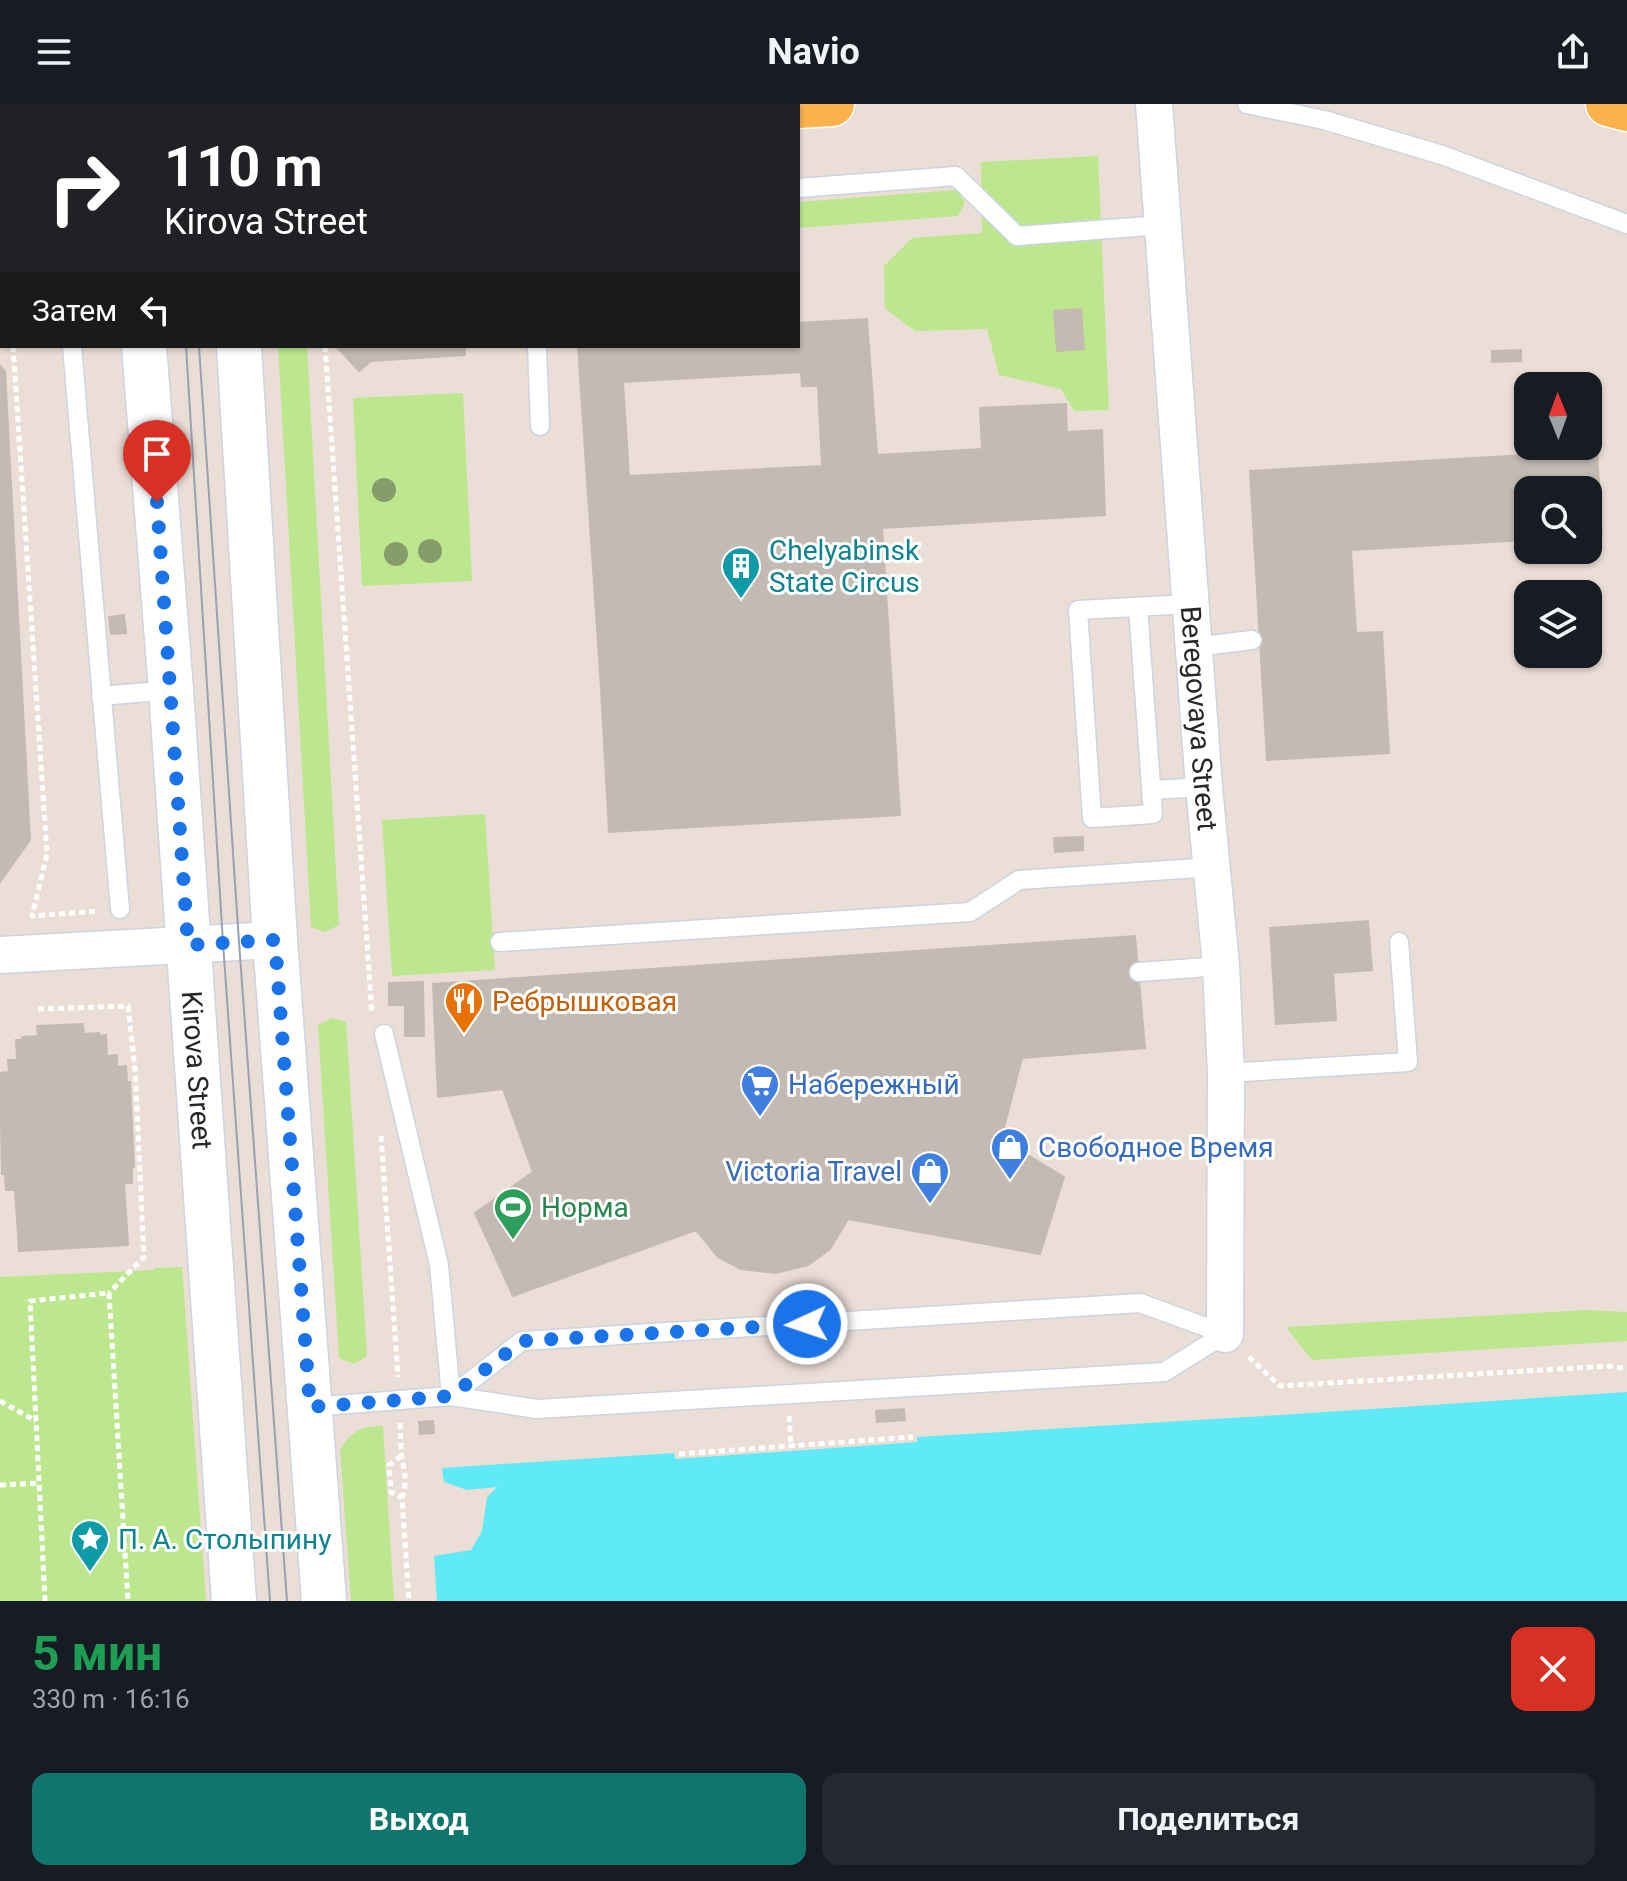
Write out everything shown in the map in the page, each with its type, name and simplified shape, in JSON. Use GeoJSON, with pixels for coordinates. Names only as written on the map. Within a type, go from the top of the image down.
{"type":"FeatureCollection","features":[{"type":"Feature","properties":{"kind":"main road"},"geometry":{"type":"LineString","coordinates":[[800,106],[832,104]]}},
{"type":"Feature","properties":{"kind":"main road"},"geometry":{"type":"LineString","coordinates":[[1608,104],[1627,109]]}},
{"type":"Feature","properties":{"kind":"main road","name":"Kirova Street"},"geometry":{"type":"LineString","coordinates":[[144,348],[234,1601]]}},
{"type":"Feature","properties":{"kind":"main road"},"geometry":{"type":"LineString","coordinates":[[239,348],[275,940],[324,1601]]}},
{"type":"Feature","properties":{"kind":"street","name":"Beregovaya Street"},"geometry":{"type":"LineString","coordinates":[[1154,104],[1204,787],[1221,966],[1226,1073],[1225,1334]]}},
{"type":"Feature","properties":{"kind":"street"},"geometry":{"type":"LineString","coordinates":[[0,955],[275,940]]}},
{"type":"Feature","properties":{"kind":"lane"},"geometry":{"type":"LineString","coordinates":[[1247,104],[1324,120],[1442,155],[1627,224]]}},
{"type":"Feature","properties":{"kind":"lane"},"geometry":{"type":"LineString","coordinates":[[800,188],[956,176],[1017,236],[1162,225]]}},
{"type":"Feature","properties":{"kind":"lane"},"geometry":{"type":"LineString","coordinates":[[72,348],[120,909]]}},
{"type":"Feature","properties":{"kind":"lane"},"geometry":{"type":"LineString","coordinates":[[537,348],[540,426]]}},
{"type":"Feature","properties":{"kind":"lane"},"geometry":{"type":"LineString","coordinates":[[1138,607],[1153,814],[1092,818],[1078,610],[1190,604]]}},
{"type":"Feature","properties":{"kind":"lane"},"geometry":{"type":"LineString","coordinates":[[1194,647],[1252,640]]}},
{"type":"Feature","properties":{"kind":"lane"},"geometry":{"type":"LineString","coordinates":[[101,696],[171,690]]}},
{"type":"Feature","properties":{"kind":"lane"},"geometry":{"type":"LineString","coordinates":[[1152,790],[1204,787]]}},
{"type":"Feature","properties":{"kind":"lane"},"geometry":{"type":"LineString","coordinates":[[500,942],[970,912],[1019,880],[1213,867]]}},
{"type":"Feature","properties":{"kind":"lane"},"geometry":{"type":"LineString","coordinates":[[1226,1073],[1408,1062],[1399,942]]}},
{"type":"Feature","properties":{"kind":"lane"},"geometry":{"type":"LineString","coordinates":[[1139,972],[1221,966]]}},
{"type":"Feature","properties":{"kind":"lane"},"geometry":{"type":"LineString","coordinates":[[384,1034],[439,1265],[451,1396]]}},
{"type":"Feature","properties":{"kind":"lane"},"geometry":{"type":"LineString","coordinates":[[451,1396],[522,1341],[1140,1303],[1225,1334]]}},
{"type":"Feature","properties":{"kind":"lane"},"geometry":{"type":"LineString","coordinates":[[310,1407],[451,1396],[537,1409],[1164,1372],[1225,1334]]}},
{"type":"Feature","properties":{"kind":"path"},"geometry":{"type":"LineString","coordinates":[[13,348],[47,854],[32,916],[120,909]]}},
{"type":"Feature","properties":{"kind":"path"},"geometry":{"type":"LineString","coordinates":[[325,348],[372,1016]]}},
{"type":"Feature","properties":{"kind":"path"},"geometry":{"type":"LineString","coordinates":[[38,1009],[128,1006],[135,1069],[144,1257],[109,1293],[30,1301],[45,1601]]}},
{"type":"Feature","properties":{"kind":"path"},"geometry":{"type":"LineString","coordinates":[[380,1128],[401,1456],[406,1471],[402,1498],[409,1601]]}},
{"type":"Feature","properties":{"kind":"path"},"geometry":{"type":"LineString","coordinates":[[109,1293],[128,1601]]}},
{"type":"Feature","properties":{"kind":"path"},"geometry":{"type":"LineString","coordinates":[[1225,1334],[1280,1386],[1608,1366],[1627,1369]]}},
{"type":"Feature","properties":{"kind":"path"},"geometry":{"type":"LineString","coordinates":[[0,1401],[36,1421]]}},
{"type":"Feature","properties":{"kind":"path"},"geometry":{"type":"LineString","coordinates":[[790,1430],[791,1446]]}},
{"type":"Feature","properties":{"kind":"path"},"geometry":{"type":"LineString","coordinates":[[679,1454],[913,1437]]}},
{"type":"Feature","properties":{"kind":"path"},"geometry":{"type":"LineString","coordinates":[[401,1456],[389,1465],[391,1492],[402,1498]]}},
{"type":"Feature","properties":{"kind":"path"},"geometry":{"type":"LineString","coordinates":[[0,1485],[39,1483]]}},
{"type":"Feature","properties":{"kind":"green space"},"geometry":{"type":"Polygon","coordinates":[[[1098,156],[1109,410],[1074,411],[1061,389],[999,375],[987,329],[915,331],[885,308],[884,266],[912,238],[982,233],[981,162],[1098,156]]]}},
{"type":"Feature","properties":{"kind":"green space"},"geometry":{"type":"Polygon","coordinates":[[[956,190],[965,202],[958,216],[800,228],[800,202],[956,190]]]}},
{"type":"Feature","properties":{"kind":"green space"},"geometry":{"type":"Polygon","coordinates":[[[278,348],[307,348],[339,925],[325,932],[311,927],[278,348]]]}},
{"type":"Feature","properties":{"kind":"green space"},"geometry":{"type":"Polygon","coordinates":[[[463,393],[472,581],[362,586],[353,398],[463,393]]]}},
{"type":"Feature","properties":{"kind":"green space"},"geometry":{"type":"Polygon","coordinates":[[[485,814],[495,970],[392,976],[382,820],[485,814]]]}},
{"type":"Feature","properties":{"kind":"green space"},"geometry":{"type":"Polygon","coordinates":[[[332,1018],[346,1022],[367,1356],[354,1364],[339,1358],[318,1025],[332,1018]]]}},
{"type":"Feature","properties":{"kind":"green space"},"geometry":{"type":"Polygon","coordinates":[[[182,1267],[206,1601],[0,1601],[0,1277],[182,1267]]]}},
{"type":"Feature","properties":{"kind":"green space"},"geometry":{"type":"Polygon","coordinates":[[[1586,1310],[1627,1312],[1627,1341],[1312,1360],[1286,1327],[1586,1310]]]}},
{"type":"Feature","properties":{"kind":"green space"},"geometry":{"type":"Polygon","coordinates":[[[383,1426],[394,1601],[351,1601],[340,1449],[358,1431],[383,1426]]]}},
{"type":"Feature","properties":{"kind":"water"},"geometry":{"type":"Polygon","coordinates":[[[1627,1392],[1627,1601],[437,1601],[434,1556],[471,1550],[482,1531],[487,1497],[497,1487],[467,1490],[444,1482],[442,1468],[674,1453],[675,1459],[917,1442],[917,1437],[1627,1392]]]}},
{"type":"Feature","properties":{"kind":"building"},"geometry":{"type":"Polygon","coordinates":[[[1081,309],[1084,349],[1057,351],[1054,311],[1081,309]]]}},
{"type":"Feature","properties":{"kind":"building","name":"Chelyabinsk State Circus"},"geometry":{"type":"Polygon","coordinates":[[[867,319],[877,455],[982,449],[980,408],[1066,404],[1067,432],[1102,430],[1105,515],[882,528],[900,815],[609,832],[578,348],[800,348],[800,323],[867,319]],[[801,372],[623,382],[629,476],[822,466],[818,386],[802,386],[801,372]]]}},
{"type":"Feature","properties":{"kind":"building"},"geometry":{"type":"Polygon","coordinates":[[[338,348],[465,348],[465,355],[371,361],[359,371],[338,348]]]}},
{"type":"Feature","properties":{"kind":"building"},"geometry":{"type":"Polygon","coordinates":[[[1521,350],[1521,361],[1492,362],[1492,351],[1521,350]]]}},
{"type":"Feature","properties":{"kind":"building"},"geometry":{"type":"Polygon","coordinates":[[[0,366],[5,371],[30,840],[0,882],[0,366]]]}},
{"type":"Feature","properties":{"kind":"building"},"geometry":{"type":"Polygon","coordinates":[[[1514,456],[1514,460],[1598,460],[1598,476],[1514,476],[1514,541],[1351,550],[1356,633],[1382,632],[1389,753],[1267,760],[1250,471],[1514,456]]]}},
{"type":"Feature","properties":{"kind":"building"},"geometry":{"type":"Polygon","coordinates":[[[124,615],[126,633],[111,634],[109,617],[124,615]]]}},
{"type":"Feature","properties":{"kind":"building"},"geometry":{"type":"Polygon","coordinates":[[[1083,837],[1083,850],[1055,852],[1054,838],[1083,837]]]}},
{"type":"Feature","properties":{"kind":"building"},"geometry":{"type":"Polygon","coordinates":[[[1368,921],[1372,970],[1333,973],[1336,1020],[1276,1024],[1270,928],[1368,921]]]}},
{"type":"Feature","properties":{"kind":"building","name":"Набережный"},"geometry":{"type":"Polygon","coordinates":[[[1135,936],[1145,1048],[1022,1058],[1001,1139],[1064,1177],[1040,1254],[848,1219],[830,1249],[808,1265],[776,1273],[741,1269],[718,1257],[696,1230],[513,1296],[475,1213],[533,1172],[503,1089],[438,1097],[433,984],[1135,936]]]}},
{"type":"Feature","properties":{"kind":"building"},"geometry":{"type":"Polygon","coordinates":[[[423,982],[424,1036],[405,1036],[405,1005],[389,1005],[389,983],[423,982]]]}},
{"type":"Feature","properties":{"kind":"building"},"geometry":{"type":"Polygon","coordinates":[[[83,1024],[84,1034],[106,1035],[107,1056],[117,1055],[117,1067],[126,1066],[127,1082],[130,1082],[134,1167],[132,1183],[124,1183],[128,1245],[19,1251],[15,1190],[6,1190],[5,1174],[2,1174],[0,1073],[9,1072],[8,1060],[17,1060],[16,1040],[38,1036],[37,1026],[83,1024]]]}},
{"type":"Feature","properties":{"kind":"building"},"geometry":{"type":"Polygon","coordinates":[[[904,1409],[905,1420],[877,1422],[876,1411],[904,1409]]]}},
{"type":"Feature","properties":{"kind":"building"},"geometry":{"type":"Polygon","coordinates":[[[433,1421],[434,1433],[420,1434],[419,1422],[433,1421]]]}},
{"type":"Feature","properties":{"kind":"tram line"},"geometry":{"type":"LineString","coordinates":[[186,348],[223,943],[270,1601]]}},
{"type":"Feature","properties":{"kind":"tram line"},"geometry":{"type":"LineString","coordinates":[[199,348],[287,1601]]}},
{"type":"Feature","properties":{"kind":"place","name":"Chelyabinsk State Circus"},"geometry":{"type":"Point","coordinates":[741,600]}},
{"type":"Feature","properties":{"kind":"place","name":"Ребрышковая"},"geometry":{"type":"Point","coordinates":[464,1035]}},
{"type":"Feature","properties":{"kind":"place","name":"Набережный"},"geometry":{"type":"Point","coordinates":[760,1118]}},
{"type":"Feature","properties":{"kind":"place","name":"Свободное Время"},"geometry":{"type":"Point","coordinates":[1010,1181]}},
{"type":"Feature","properties":{"kind":"place","name":"Victoria Travel"},"geometry":{"type":"Point","coordinates":[930,1205]}},
{"type":"Feature","properties":{"kind":"place","name":"Норма"},"geometry":{"type":"Point","coordinates":[513,1241]}},
{"type":"Feature","properties":{"kind":"place","name":"П. А. Столыпину"},"geometry":{"type":"Point","coordinates":[90,1573]}},
{"type":"Feature","properties":{"kind":"route"},"geometry":{"type":"LineString","coordinates":[[157,502],[188,945],[275,940],[310,1407],[451,1396],[522,1341],[807,1324]]}}]}
